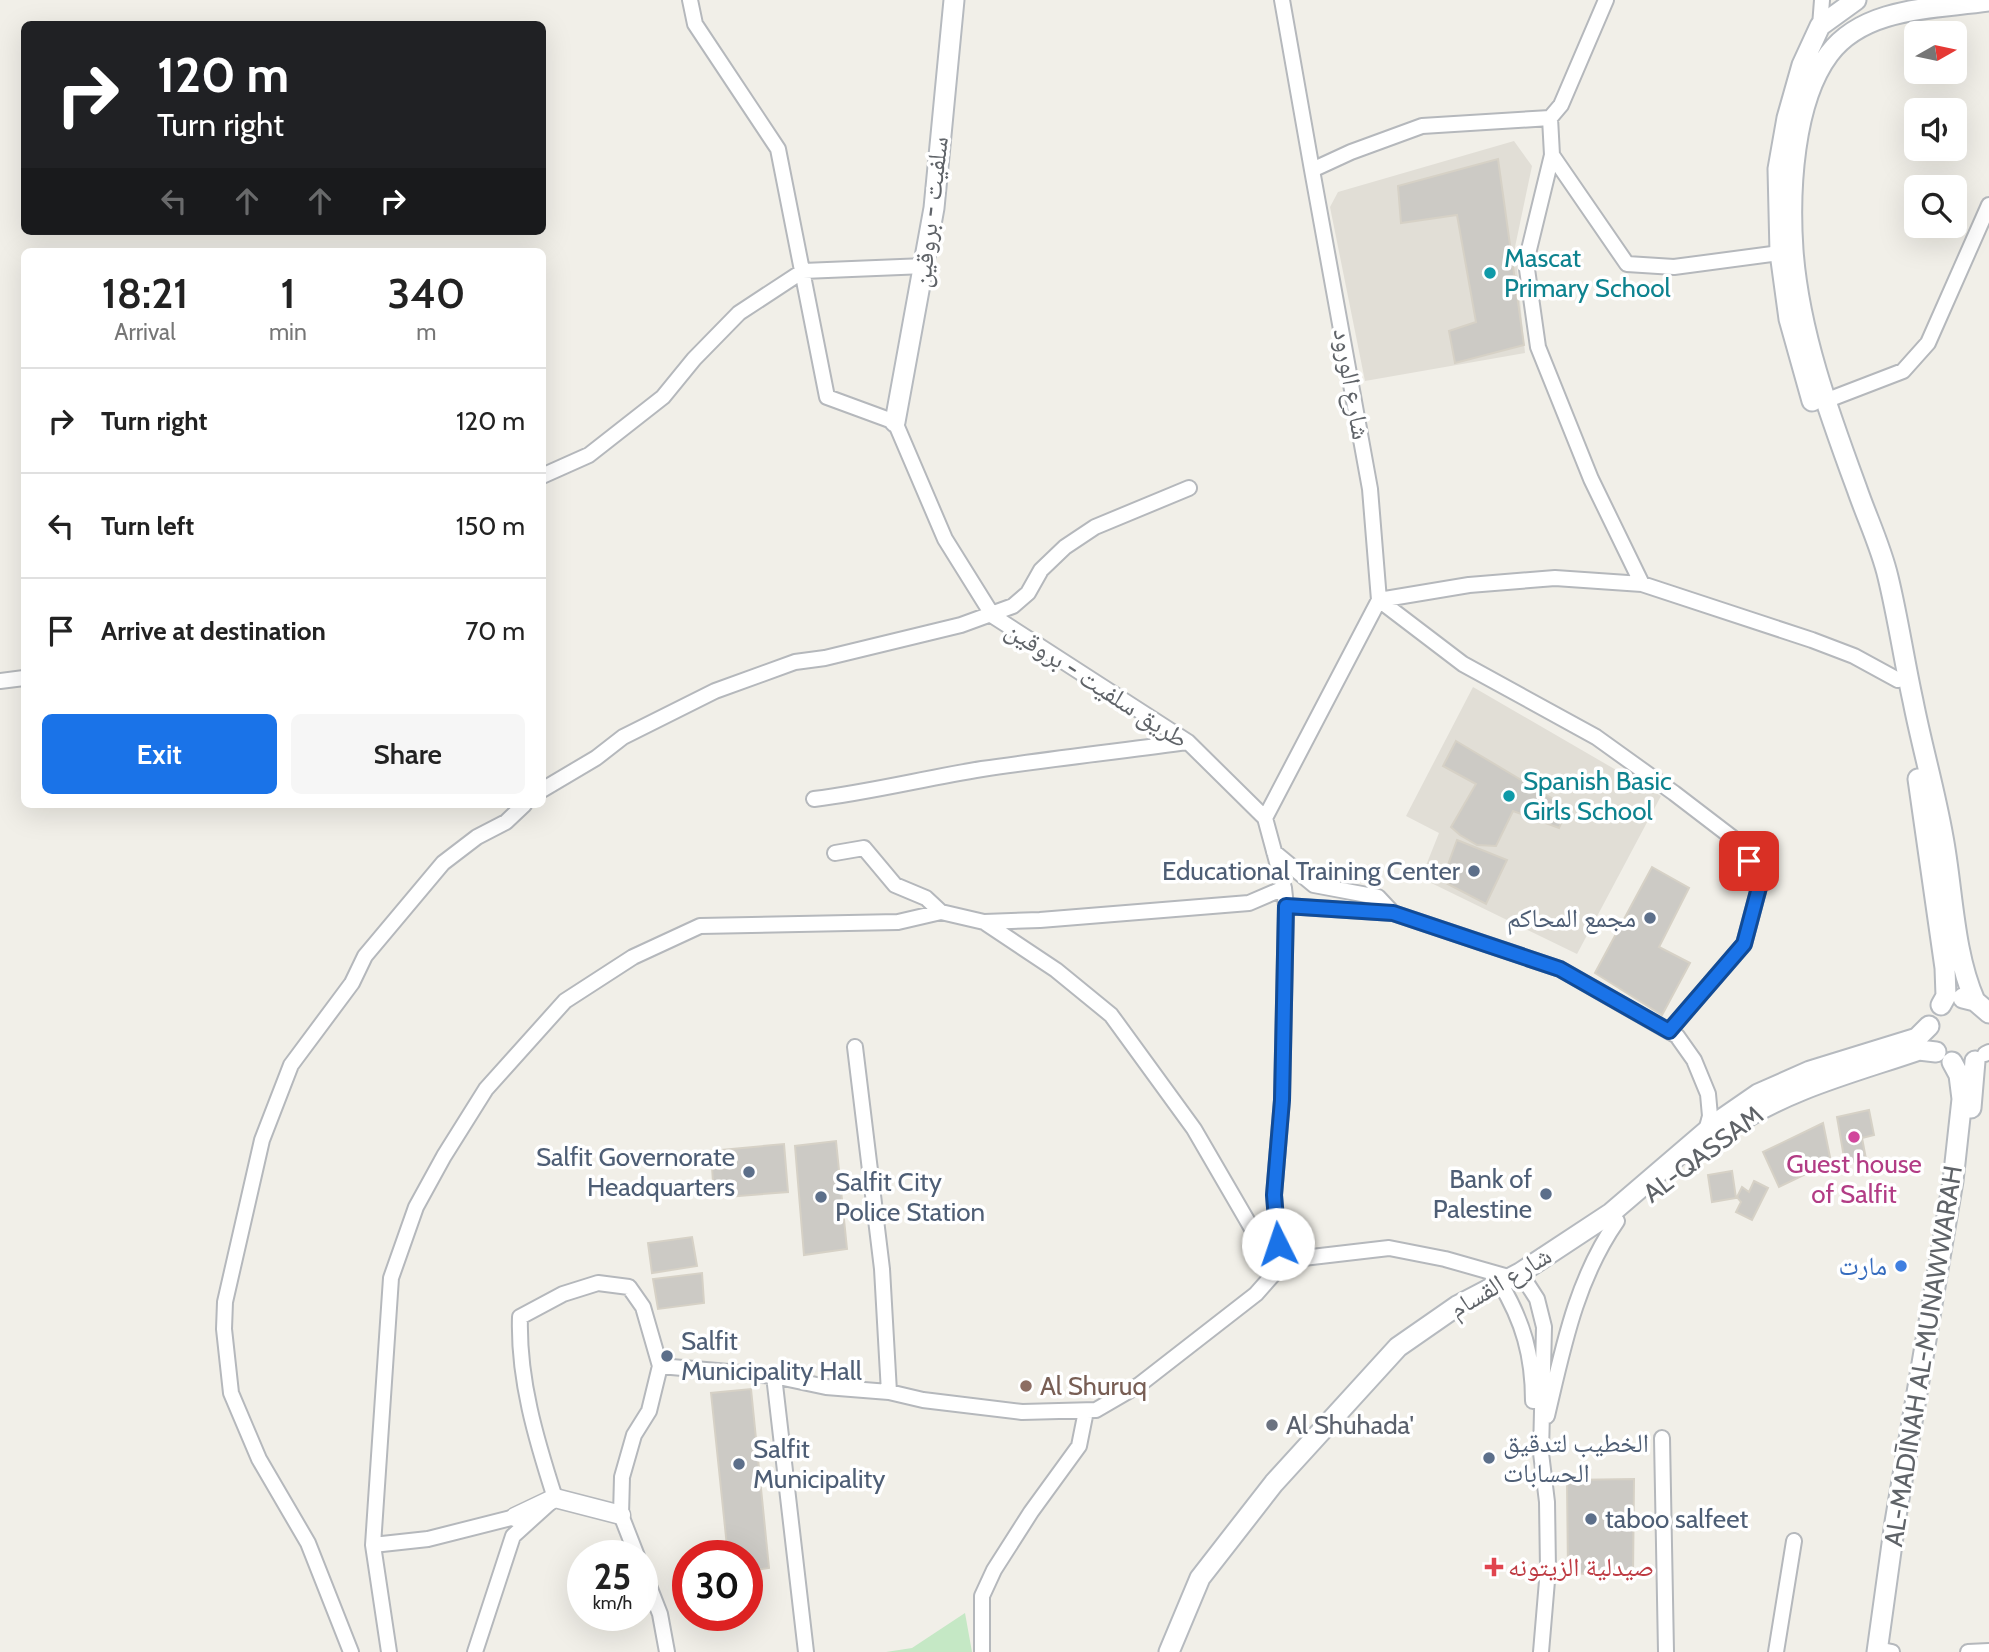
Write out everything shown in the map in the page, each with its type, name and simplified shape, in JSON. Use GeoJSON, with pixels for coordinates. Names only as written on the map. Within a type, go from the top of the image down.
{"type":"FeatureCollection","features":[{"type":"Feature","properties":{"kind":"main road","name":"سلفيت - بروقين"},"geometry":{"type":"LineString","coordinates":[[895,422],[934,208],[954,0]]}},
{"type":"Feature","properties":{"kind":"main road"},"geometry":{"type":"LineString","coordinates":[[1856,0],[1819,26],[1802,65],[1787,118],[1778,169],[1780,253],[1789,319],[1813,406],[1877,576],[1918,779],[1947,987],[1946,996],[1935,1011],[1929,1026]]}},
{"type":"Feature","properties":{"kind":"main road"},"geometry":{"type":"LineString","coordinates":[[1982,1007],[1965,975],[1943,835],[1888,574],[1825,401],[1805,318],[1793,240],[1793,171],[1804,114],[1815,80],[1829,54],[1851,33],[1875,20],[1989,1]]}},
{"type":"Feature","properties":{"kind":"main road"},"geometry":{"type":"LineString","coordinates":[[1941,1005],[1958,998],[1982,1007]]}},
{"type":"Feature","properties":{"kind":"main road","name":"AL-MADĪNAH AL-MUNAWWARAH"},"geometry":{"type":"LineString","coordinates":[[1877,1652],[1895,1522],[1953,1181],[1962,1099],[1959,1075],[1931,1044],[1929,1026]]}},
{"type":"Feature","properties":{"kind":"main road","name":"شارع القسام"},"geometry":{"type":"LineString","coordinates":[[1178,1652],[1208,1588],[1235,1549],[1282,1489],[1404,1355],[1611,1213],[1706,1131],[1758,1094],[1810,1071],[1917,1038],[1929,1026]]}},
{"type":"Feature","properties":{"kind":"main road","name":"AL-QASSAM"},"geometry":{"type":"LineString","coordinates":[[1511,1284],[1617,1221],[1723,1132],[1765,1105],[1919,1050],[1944,1057],[1985,1054]]}},
{"type":"Feature","properties":{"kind":"main road","name":"AL-MADĪNAH AL-MUNAWWARAH"},"geometry":{"type":"LineString","coordinates":[[1889,1652],[1905,1524],[1985,1054]]}},
{"type":"Feature","properties":{"kind":"main road","name":"شارع القسام"},"geometry":{"type":"LineString","coordinates":[[1169,1652],[1200,1578],[1274,1483],[1359,1387],[1398,1347],[1457,1306],[1511,1284]]}},
{"type":"Feature","properties":{"kind":"street"},"geometry":{"type":"LineString","coordinates":[[690,0],[695,24],[778,149],[827,397],[895,422]]}},
{"type":"Feature","properties":{"kind":"street","name":"شارع الورود"},"geometry":{"type":"LineString","coordinates":[[1282,0],[1370,489],[1379,600]]}},
{"type":"Feature","properties":{"kind":"street"},"geometry":{"type":"LineString","coordinates":[[1606,0],[1561,105],[1550,118],[1552,155],[1526,262],[1538,347],[1591,478],[1642,584]]}},
{"type":"Feature","properties":{"kind":"street"},"geometry":{"type":"LineString","coordinates":[[1819,26],[1822,0]]}},
{"type":"Feature","properties":{"kind":"street"},"geometry":{"type":"LineString","coordinates":[[1312,170],[1350,152],[1422,126],[1550,118]]}},
{"type":"Feature","properties":{"kind":"street"},"geometry":{"type":"LineString","coordinates":[[1552,155],[1627,264],[1674,267],[1780,253]]}},
{"type":"Feature","properties":{"kind":"street"},"geometry":{"type":"LineString","coordinates":[[1825,401],[1903,371],[1928,343],[1989,205]]}},
{"type":"Feature","properties":{"kind":"street"},"geometry":{"type":"LineString","coordinates":[[546,474],[589,455],[663,397],[694,359],[738,313],[803,271],[925,266]]}},
{"type":"Feature","properties":{"kind":"street","name":"طريق سلفيت - بروقين"},"geometry":{"type":"LineString","coordinates":[[895,422],[945,539],[993,616],[1188,742],[1265,818]]}},
{"type":"Feature","properties":{"kind":"street"},"geometry":{"type":"LineString","coordinates":[[546,788],[596,758],[623,737],[693,700],[727,686],[795,662],[825,658],[993,616],[1021,601],[1041,570],[1065,547],[1095,527],[1189,488]]}},
{"type":"Feature","properties":{"kind":"street"},"geometry":{"type":"LineString","coordinates":[[1379,600],[1469,585],[1555,578],[1642,584],[1812,640],[1854,656],[1898,680]]}},
{"type":"Feature","properties":{"kind":"street"},"geometry":{"type":"LineString","coordinates":[[1286,1260],[1278,1244],[1274,1195],[1282,1100],[1286,906],[1284,888],[1265,818],[1379,600]]}},
{"type":"Feature","properties":{"kind":"street"},"geometry":{"type":"LineString","coordinates":[[1379,600],[1463,664],[1596,737],[1738,842],[1761,880],[1744,944],[1669,1031]]}},
{"type":"Feature","properties":{"kind":"street"},"geometry":{"type":"LineString","coordinates":[[0,681],[21,678]]}},
{"type":"Feature","properties":{"kind":"street"},"geometry":{"type":"LineString","coordinates":[[814,799],[869,792],[982,769],[1188,742]]}},
{"type":"Feature","properties":{"kind":"street"},"geometry":{"type":"LineString","coordinates":[[351,1652],[308,1543],[259,1459],[232,1393],[224,1329],[225,1302],[262,1140],[291,1065],[352,983],[365,956],[443,863],[477,837],[506,822],[521,808]]}},
{"type":"Feature","properties":{"kind":"street"},"geometry":{"type":"LineString","coordinates":[[835,853],[864,848],[895,885],[926,898],[941,912]]}},
{"type":"Feature","properties":{"kind":"street"},"geometry":{"type":"LineString","coordinates":[[1274,852],[1314,885],[1378,897],[1393,913]]}},
{"type":"Feature","properties":{"kind":"street"},"geometry":{"type":"LineString","coordinates":[[389,1652],[373,1545],[391,1278],[416,1207],[486,1089],[565,1001],[633,957],[700,926],[898,922],[941,912],[985,922],[1249,903],[1284,888]]}},
{"type":"Feature","properties":{"kind":"street"},"geometry":{"type":"LineString","coordinates":[[1286,906],[1393,913],[1560,969],[1669,1031],[1686,1045],[1702,1076],[1710,1105],[1706,1131]]}},
{"type":"Feature","properties":{"kind":"street"},"geometry":{"type":"LineString","coordinates":[[985,922],[1056,970],[1111,1015],[1194,1129],[1255,1234],[1278,1244]]}},
{"type":"Feature","properties":{"kind":"street"},"geometry":{"type":"LineString","coordinates":[[855,1047],[882,1269],[889,1392]]}},
{"type":"Feature","properties":{"kind":"street"},"geometry":{"type":"LineString","coordinates":[[1541,1456],[1548,1415],[1579,1292],[1594,1255],[1617,1221]]}},
{"type":"Feature","properties":{"kind":"street"},"geometry":{"type":"LineString","coordinates":[[660,1366],[774,1376],[826,1387],[889,1392],[923,1400],[1022,1412],[1096,1410],[1139,1385],[1256,1294],[1286,1260],[1389,1248],[1445,1259],[1511,1284],[1538,1299],[1544,1326],[1541,1456],[1548,1502],[1548,1569],[1541,1652]]}},
{"type":"Feature","properties":{"kind":"street"},"geometry":{"type":"LineString","coordinates":[[555,1498],[528,1403],[519,1349],[520,1317],[563,1294],[598,1283],[629,1287],[643,1307],[660,1366],[649,1411],[634,1435],[622,1477],[621,1515],[631,1540]]}},
{"type":"Feature","properties":{"kind":"street"},"geometry":{"type":"LineString","coordinates":[[1511,1284],[1531,1360],[1532,1424],[1541,1503],[1541,1568],[1534,1652]]}},
{"type":"Feature","properties":{"kind":"street"},"geometry":{"type":"LineString","coordinates":[[774,1376],[806,1652]]}},
{"type":"Feature","properties":{"kind":"street"},"geometry":{"type":"LineString","coordinates":[[982,1652],[982,1596],[994,1570],[1031,1512],[1079,1446],[1086,1411]]}},
{"type":"Feature","properties":{"kind":"street"},"geometry":{"type":"LineString","coordinates":[[1662,1438],[1666,1652]]}},
{"type":"Feature","properties":{"kind":"street"},"geometry":{"type":"LineString","coordinates":[[373,1545],[428,1539],[514,1517],[555,1498],[621,1515]]}},
{"type":"Feature","properties":{"kind":"street"},"geometry":{"type":"LineString","coordinates":[[475,1652],[513,1536],[555,1498]]}},
{"type":"Feature","properties":{"kind":"street"},"geometry":{"type":"LineString","coordinates":[[1776,1652],[1794,1541]]}},
{"type":"Feature","properties":{"kind":"street"},"geometry":{"type":"LineString","coordinates":[[658,1609],[667,1652]]}},
{"type":"Feature","properties":{"kind":"street"},"geometry":{"type":"LineString","coordinates":[[1968,1652],[1989,1651]]}},
{"type":"Feature","properties":{"kind":"shaded area"},"geometry":{"type":"Polygon","coordinates":[[[1514,141],[1532,166],[1515,247],[1525,353],[1365,381],[1330,207],[1338,192],[1514,141]]]}},
{"type":"Feature","properties":{"kind":"shaded area"},"geometry":{"type":"Polygon","coordinates":[[[1473,687],[1661,796],[1577,954],[1421,878],[1439,833],[1406,816],[1473,687]]]}},
{"type":"Feature","properties":{"kind":"green space"},"geometry":{"type":"Polygon","coordinates":[[[965,1613],[972,1652],[886,1652],[912,1648],[965,1613]]]}},
{"type":"Feature","properties":{"kind":"building","name":"Mascat Primary School"},"geometry":{"type":"Polygon","coordinates":[[[1498,159],[1524,345],[1455,363],[1449,331],[1476,322],[1457,215],[1401,223],[1398,186],[1498,159]]]}},
{"type":"Feature","properties":{"kind":"building","name":"Spanish Basic Girls School"},"geometry":{"type":"Polygon","coordinates":[[[1456,741],[1568,808],[1559,828],[1513,811],[1496,846],[1477,845],[1460,835],[1451,827],[1476,784],[1443,766],[1456,741]]]}},
{"type":"Feature","properties":{"kind":"building","name":"Educational Training Center"},"geometry":{"type":"Polygon","coordinates":[[[1457,840],[1507,860],[1486,904],[1442,881],[1457,840]]]}},
{"type":"Feature","properties":{"kind":"building","name":"مجمع المحاكم"},"geometry":{"type":"Polygon","coordinates":[[[1652,867],[1689,888],[1659,947],[1690,963],[1662,1015],[1595,973],[1652,867]]]}},
{"type":"Feature","properties":{"kind":"building","name":"Guest house of Salfit"},"geometry":{"type":"Polygon","coordinates":[[[1869,1110],[1874,1135],[1862,1138],[1866,1159],[1845,1163],[1837,1117],[1869,1110]]]}},
{"type":"Feature","properties":{"kind":"building"},"geometry":{"type":"Polygon","coordinates":[[[1823,1123],[1831,1162],[1779,1187],[1763,1152],[1823,1123]]]}},
{"type":"Feature","properties":{"kind":"building","name":"Salfit City Police Station"},"geometry":{"type":"Polygon","coordinates":[[[836,1141],[847,1249],[804,1255],[795,1146],[836,1141]]]}},
{"type":"Feature","properties":{"kind":"building","name":"Salfit Governorate Headquarters"},"geometry":{"type":"Polygon","coordinates":[[[784,1144],[788,1192],[714,1198],[711,1151],[784,1144]]]}},
{"type":"Feature","properties":{"kind":"building"},"geometry":{"type":"Polygon","coordinates":[[[1732,1171],[1736,1198],[1712,1202],[1708,1175],[1732,1171]]]}},
{"type":"Feature","properties":{"kind":"building"},"geometry":{"type":"Polygon","coordinates":[[[1754,1181],[1768,1188],[1752,1220],[1736,1212],[1741,1202],[1737,1197],[1742,1187],[1749,1192],[1754,1181]]]}},
{"type":"Feature","properties":{"kind":"building"},"geometry":{"type":"Polygon","coordinates":[[[692,1237],[697,1266],[652,1273],[648,1243],[692,1237]]]}},
{"type":"Feature","properties":{"kind":"building"},"geometry":{"type":"Polygon","coordinates":[[[702,1273],[704,1303],[658,1309],[653,1279],[702,1273]]]}},
{"type":"Feature","properties":{"kind":"building","name":"Salfit Municipality"},"geometry":{"type":"Polygon","coordinates":[[[751,1389],[769,1568],[763,1569],[763,1540],[726,1540],[711,1393],[751,1389]]]}},
{"type":"Feature","properties":{"kind":"building"},"geometry":{"type":"Polygon","coordinates":[[[1634,1479],[1633,1576],[1568,1573],[1567,1480],[1634,1479]]]}},
{"type":"Feature","properties":{"kind":"place","name":"Mascat Primary School"},"geometry":{"type":"Point","coordinates":[1490,273]}},
{"type":"Feature","properties":{"kind":"place","name":"Spanish Basic Girls School"},"geometry":{"type":"Point","coordinates":[1509,796]}},
{"type":"Feature","properties":{"kind":"place","name":"Educational Training Center"},"geometry":{"type":"Point","coordinates":[1474,871]}},
{"type":"Feature","properties":{"kind":"place","name":"مجمع المحاكم"},"geometry":{"type":"Point","coordinates":[1650,918]}},
{"type":"Feature","properties":{"kind":"place","name":"Guest house of Salfit"},"geometry":{"type":"Point","coordinates":[1854,1137]}},
{"type":"Feature","properties":{"kind":"place","name":"Salfit Governorate Headquarters"},"geometry":{"type":"Point","coordinates":[749,1172]}},
{"type":"Feature","properties":{"kind":"place","name":"Bank of Palestine"},"geometry":{"type":"Point","coordinates":[1546,1194]}},
{"type":"Feature","properties":{"kind":"place","name":"Salfit City Police Station"},"geometry":{"type":"Point","coordinates":[821,1197]}},
{"type":"Feature","properties":{"kind":"place","name":"مارت"},"geometry":{"type":"Point","coordinates":[1901,1266]}},
{"type":"Feature","properties":{"kind":"place","name":"Salfit Municipality Hall"},"geometry":{"type":"Point","coordinates":[667,1356]}},
{"type":"Feature","properties":{"kind":"place","name":"Al Shuruq"},"geometry":{"type":"Point","coordinates":[1026,1386]}},
{"type":"Feature","properties":{"kind":"place","name":"Al Shuhada'"},"geometry":{"type":"Point","coordinates":[1272,1425]}},
{"type":"Feature","properties":{"kind":"place","name":"الخطيب لتدقيق الحسابات"},"geometry":{"type":"Point","coordinates":[1489,1458]}},
{"type":"Feature","properties":{"kind":"place","name":"Salfit Municipality"},"geometry":{"type":"Point","coordinates":[739,1464]}},
{"type":"Feature","properties":{"kind":"place","name":"taboo salfeet"},"geometry":{"type":"Point","coordinates":[1591,1519]}},
{"type":"Feature","properties":{"kind":"place","name":"صيدلية الزيتونه"},"geometry":{"type":"Point","coordinates":[1494,1567]}},
{"type":"Feature","properties":{"kind":"route"},"geometry":{"type":"LineString","coordinates":[[1278,1244],[1274,1195],[1282,1100],[1286,906],[1393,913],[1560,969],[1669,1031],[1744,944],[1761,880],[1749,861]]}}]}
